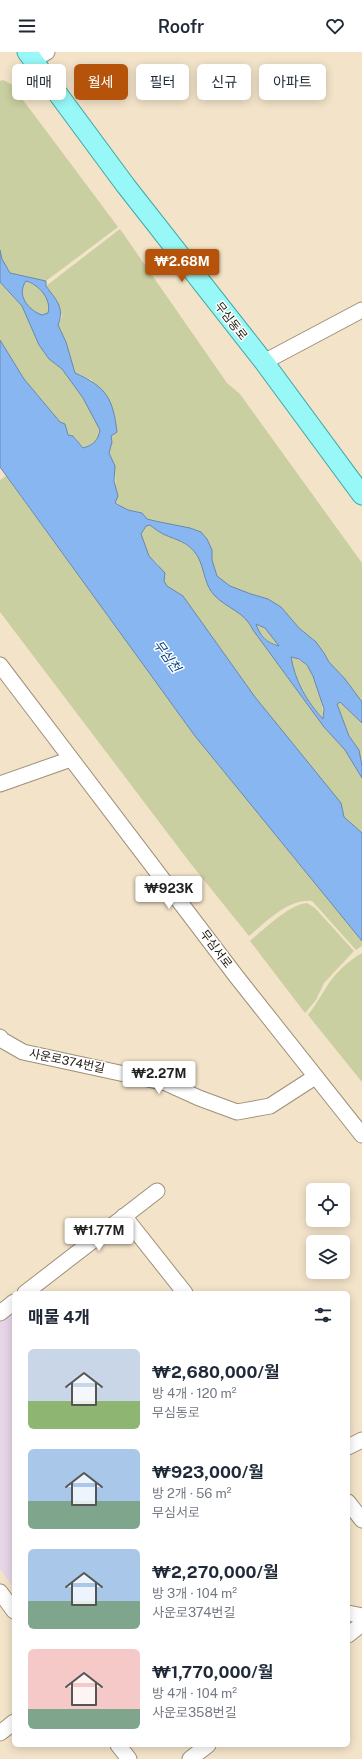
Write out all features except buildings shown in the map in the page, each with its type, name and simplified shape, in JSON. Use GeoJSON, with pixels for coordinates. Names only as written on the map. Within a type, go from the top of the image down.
{"type":"FeatureCollection","features":[{"type":"Feature","properties":{"kind":"main road","name":"무심동로"},"geometry":{"type":"LineString","coordinates":[[36,54],[126,186],[264,362],[362,495]]}},
{"type":"Feature","properties":{"kind":"street"},"geometry":{"type":"LineString","coordinates":[[264,362],[362,310]]}},
{"type":"Feature","properties":{"kind":"street","name":"무심서로"},"geometry":{"type":"LineString","coordinates":[[0,665],[315,1077],[362,1135]]}},
{"type":"Feature","properties":{"kind":"street"},"geometry":{"type":"LineString","coordinates":[[0,784],[71,759]]}},
{"type":"Feature","properties":{"kind":"street","name":"사운로374번길"},"geometry":{"type":"LineString","coordinates":[[0,1037],[2,1040],[23,1052],[166,1083],[199,1098],[237,1112],[270,1106],[315,1077]]}},
{"type":"Feature","properties":{"kind":"street"},"geometry":{"type":"LineString","coordinates":[[28,1291],[157,1191]]}},
{"type":"Feature","properties":{"kind":"street"},"geometry":{"type":"LineString","coordinates":[[124,1216],[183,1291]]}},
{"type":"Feature","properties":{"kind":"street"},"geometry":{"type":"LineString","coordinates":[[0,1313],[12,1304]]}},
{"type":"Feature","properties":{"kind":"street"},"geometry":{"type":"LineString","coordinates":[[350,1446],[362,1440]]}},
{"type":"Feature","properties":{"kind":"street"},"geometry":{"type":"LineString","coordinates":[[350,1505],[362,1520]]}},
{"type":"Feature","properties":{"kind":"street"},"geometry":{"type":"LineString","coordinates":[[0,1592],[12,1608]]}},
{"type":"Feature","properties":{"kind":"street"},"geometry":{"type":"LineString","coordinates":[[350,1613],[362,1616]]}},
{"type":"Feature","properties":{"kind":"street"},"geometry":{"type":"LineString","coordinates":[[350,1633],[362,1624]]}},
{"type":"Feature","properties":{"kind":"street"},"geometry":{"type":"LineString","coordinates":[[0,1733],[12,1724]]}},
{"type":"Feature","properties":{"kind":"street"},"geometry":{"type":"LineString","coordinates":[[120,1747],[129,1759]]}},
{"type":"Feature","properties":{"kind":"street"},"geometry":{"type":"LineString","coordinates":[[190,1759],[205,1747]]}},
{"type":"Feature","properties":{"kind":"shaded area"},"geometry":{"type":"Polygon","coordinates":[[[12,1313],[12,1585],[0,1569],[0,1322],[12,1313]]]}},
{"type":"Feature","properties":{"kind":"green space"},"geometry":{"type":"Polygon","coordinates":[[[3,80],[11,84],[12,100],[23,100],[118,227],[46,281],[10,273],[2,259],[0,250],[0,81],[3,80]]]}},
{"type":"Feature","properties":{"kind":"green space"},"geometry":{"type":"Polygon","coordinates":[[[120,229],[227,383],[240,394],[362,563],[362,702],[345,679],[329,662],[316,642],[299,628],[281,607],[268,599],[230,586],[217,576],[212,560],[212,550],[190,528],[147,519],[142,513],[128,510],[115,502],[115,470],[109,453],[112,442],[92,380],[75,373],[66,342],[58,325],[62,316],[46,286],[120,229]]]}},
{"type":"Feature","properties":{"kind":"green space"},"geometry":{"type":"Polygon","coordinates":[[[25,281],[35,285],[43,293],[48,303],[48,313],[42,315],[32,310],[28,306],[22,292],[25,281]]]}},
{"type":"Feature","properties":{"kind":"green space"},"geometry":{"type":"Polygon","coordinates":[[[0,282],[22,306],[39,345],[49,359],[62,369],[83,398],[100,430],[96,440],[90,445],[83,448],[74,436],[68,435],[65,424],[60,422],[24,379],[0,340],[0,282]]]}},
{"type":"Feature","properties":{"kind":"green space"},"geometry":{"type":"Polygon","coordinates":[[[6,476],[195,736],[362,941],[362,946],[356,950],[312,901],[303,901],[286,907],[270,918],[249,936],[191,864],[0,612],[0,480],[6,476]]]}},
{"type":"Feature","properties":{"kind":"green space"},"geometry":{"type":"Polygon","coordinates":[[[150,525],[162,534],[177,538],[189,546],[203,567],[205,580],[249,620],[253,630],[324,727],[345,750],[362,778],[362,833],[344,817],[340,803],[255,697],[183,596],[167,586],[158,564],[149,556],[141,534],[146,526],[150,525]]]}},
{"type":"Feature","properties":{"kind":"green space"},"geometry":{"type":"Polygon","coordinates":[[[256,624],[265,628],[280,646],[271,643],[265,638],[256,624]]]}},
{"type":"Feature","properties":{"kind":"green space"},"geometry":{"type":"Polygon","coordinates":[[[291,657],[304,663],[310,671],[319,691],[323,719],[302,690],[295,675],[291,657]]]}},
{"type":"Feature","properties":{"kind":"green space"},"geometry":{"type":"Polygon","coordinates":[[[340,702],[362,723],[362,766],[359,750],[349,736],[337,704],[340,702]]]}},
{"type":"Feature","properties":{"kind":"green space"},"geometry":{"type":"Polygon","coordinates":[[[307,903],[315,908],[354,951],[324,983],[316,1000],[305,1013],[250,941],[269,924],[285,913],[300,904],[307,903]]]}},
{"type":"Feature","properties":{"kind":"green space"},"geometry":{"type":"Polygon","coordinates":[[[362,953],[362,1082],[308,1015],[337,973],[362,953]]]}},
{"type":"Feature","properties":{"kind":"water","name":"무심천"},"geometry":{"type":"Polygon","coordinates":[[[0,250],[2,259],[10,273],[46,281],[46,286],[60,308],[60,319],[58,325],[66,342],[75,373],[94,383],[106,395],[113,411],[117,432],[111,436],[112,442],[109,453],[115,466],[114,481],[118,496],[115,503],[128,510],[142,513],[147,519],[190,528],[201,532],[207,539],[212,550],[212,560],[217,576],[230,586],[268,599],[281,607],[299,628],[316,642],[329,662],[345,679],[362,702],[362,723],[340,702],[337,704],[349,736],[359,750],[362,766],[362,778],[345,750],[324,727],[246,619],[211,592],[198,557],[194,552],[182,542],[163,534],[150,525],[146,526],[141,534],[149,556],[165,573],[164,581],[167,586],[183,596],[255,697],[341,803],[344,817],[362,833],[362,941],[195,736],[0,467],[0,340],[24,379],[60,422],[65,424],[68,435],[73,436],[83,448],[94,442],[98,437],[100,430],[83,398],[62,369],[49,359],[39,345],[22,306],[0,282],[0,250]],[[26,281],[22,292],[28,306],[32,310],[42,315],[48,313],[48,303],[43,293],[35,285],[26,281]],[[256,624],[268,641],[279,646],[265,628],[256,624]],[[291,657],[302,691],[323,719],[324,709],[313,676],[307,665],[299,659],[291,657]]]}}]}
